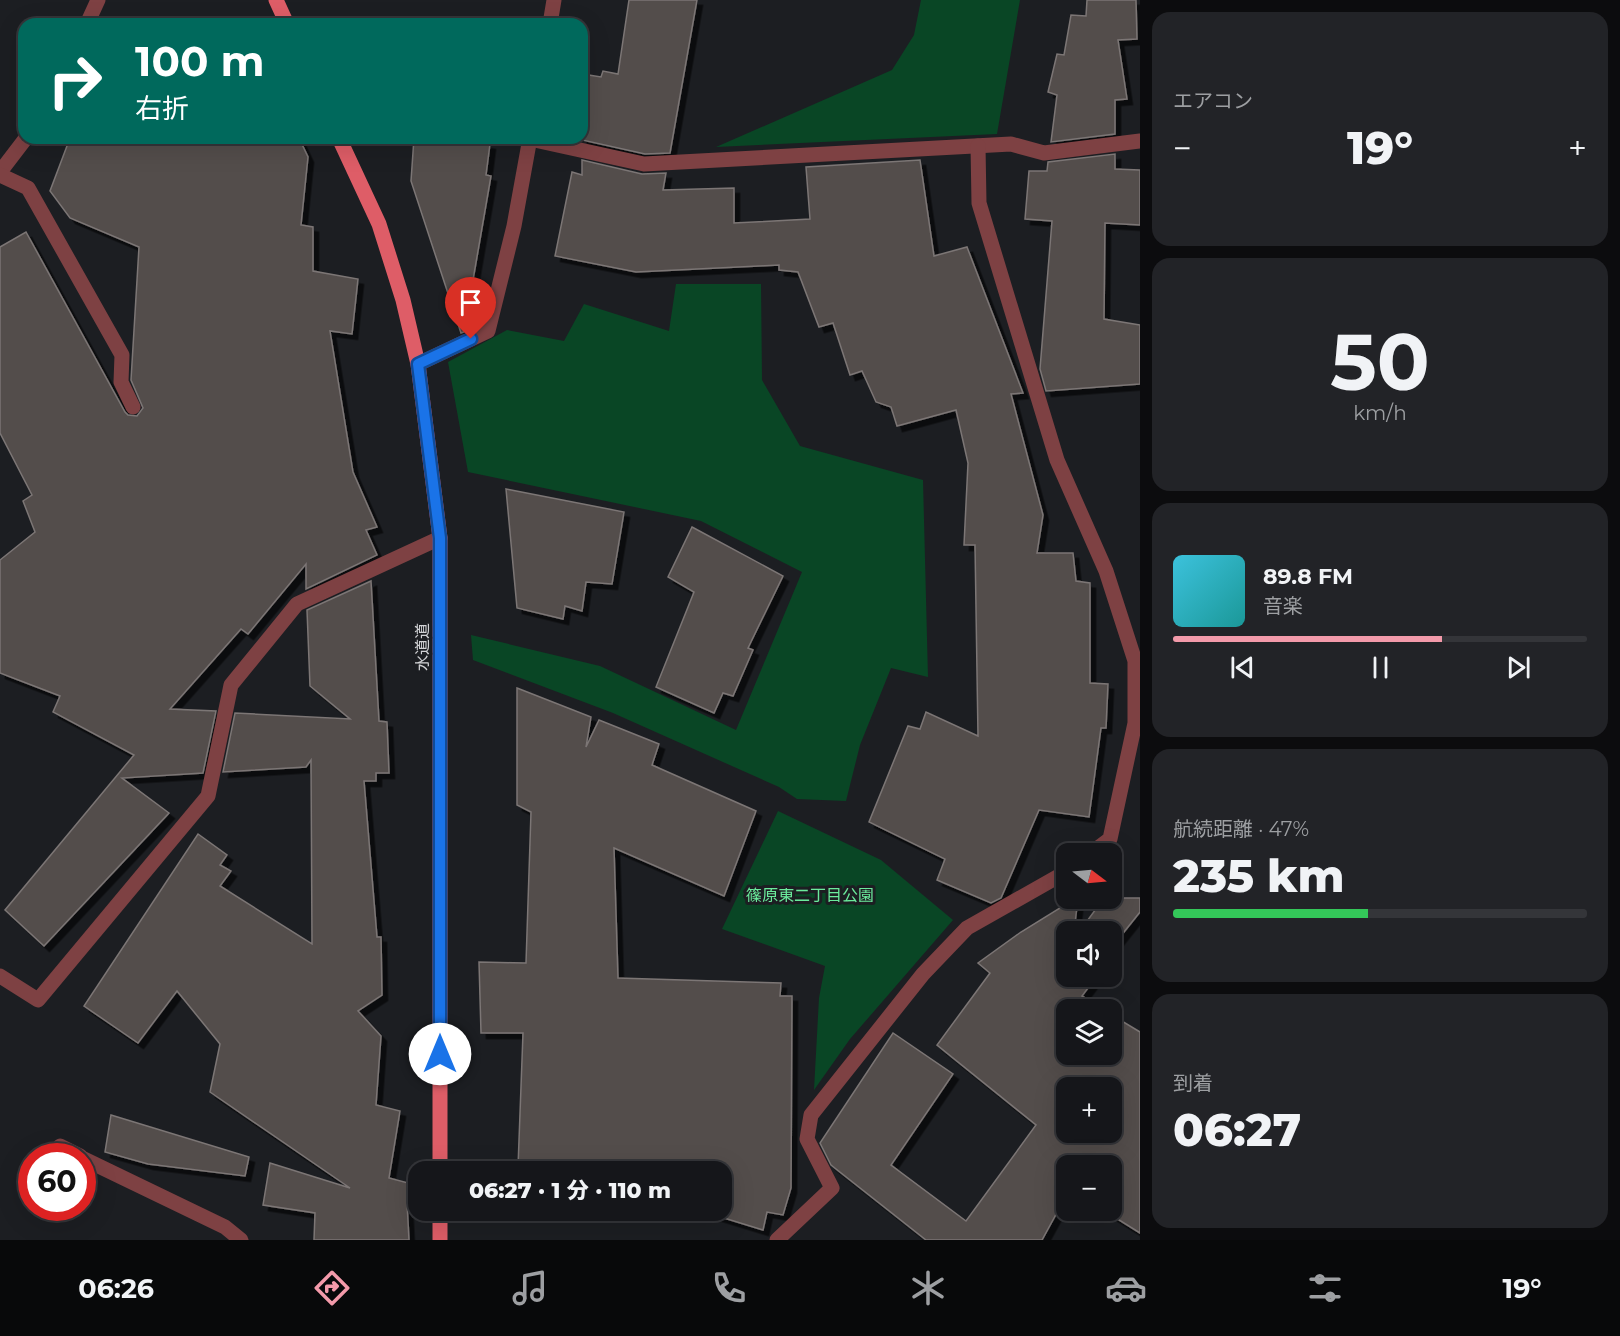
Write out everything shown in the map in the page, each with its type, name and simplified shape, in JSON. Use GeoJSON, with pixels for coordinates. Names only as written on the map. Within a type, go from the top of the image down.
{"type":"FeatureCollection","features":[{"type":"Feature","properties":{"kind":"main road"},"geometry":{"type":"LineString","coordinates":[[276,0],[284,18]]}},
{"type":"Feature","properties":{"kind":"main road","name":"水道道"},"geometry":{"type":"LineString","coordinates":[[342,144],[379,224],[403,300],[418,364],[440,538],[440,1161]]}},
{"type":"Feature","properties":{"kind":"main road"},"geometry":{"type":"LineString","coordinates":[[440,1221],[440,1240]]}},
{"type":"Feature","properties":{"kind":"street"},"geometry":{"type":"LineString","coordinates":[[90,18],[98,0]]}},
{"type":"Feature","properties":{"kind":"street"},"geometry":{"type":"LineString","coordinates":[[551,18],[554,0]]}},
{"type":"Feature","properties":{"kind":"street"},"geometry":{"type":"LineString","coordinates":[[556,144],[644,164],[1011,144],[1044,153],[1140,141]]}},
{"type":"Feature","properties":{"kind":"street"},"geometry":{"type":"LineString","coordinates":[[22,144],[0,173],[28,188],[122,355],[122,382],[133,407]]}},
{"type":"Feature","properties":{"kind":"street"},"geometry":{"type":"LineString","coordinates":[[418,364],[488,331],[514,226],[529,144]]}},
{"type":"Feature","properties":{"kind":"street"},"geometry":{"type":"LineString","coordinates":[[978,146],[979,203],[1050,438],[1057,460],[1106,572],[1138,662],[1135,723],[1110,838],[1104,843]]}},
{"type":"Feature","properties":{"kind":"street"},"geometry":{"type":"LineString","coordinates":[[0,976],[38,1000],[208,796],[231,685],[297,604],[440,538]]}},
{"type":"Feature","properties":{"kind":"street"},"geometry":{"type":"LineString","coordinates":[[777,1240],[832,1188],[807,1139],[811,1115],[923,974],[967,928],[1056,878]]}},
{"type":"Feature","properties":{"kind":"street"},"geometry":{"type":"LineString","coordinates":[[96,1164],[225,1227],[241,1240]]}},
{"type":"Feature","properties":{"kind":"green space"},"geometry":{"type":"Polygon","coordinates":[[[921,0],[1020,0],[997,134],[716,147],[892,70],[914,35],[921,0]]]}},
{"type":"Feature","properties":{"kind":"green space"},"geometry":{"type":"Polygon","coordinates":[[[676,284],[761,284],[762,380],[800,446],[923,480],[928,677],[891,668],[860,745],[846,801],[797,799],[779,787],[613,713],[473,660],[471,635],[600,666],[736,730],[802,572],[701,521],[468,472],[448,362],[507,330],[564,341],[584,304],[669,331],[676,284]]]}},
{"type":"Feature","properties":{"kind":"green space","name":"篠原東二丁目公園"},"geometry":{"type":"Polygon","coordinates":[[[778,811],[881,860],[953,920],[850,1039],[814,1090],[819,998],[825,966],[722,929],[778,811]]]}},
{"type":"Feature","properties":{"kind":"building"},"geometry":{"type":"Polygon","coordinates":[[[629,0],[697,0],[670,153],[645,154],[588,141],[588,75],[601,77],[603,71],[618,74],[629,0]]]}},
{"type":"Feature","properties":{"kind":"building"},"geometry":{"type":"Polygon","coordinates":[[[1087,0],[1136,0],[1137,39],[1118,40],[1127,99],[1115,100],[1115,134],[1051,142],[1057,95],[1048,92],[1057,54],[1064,55],[1071,15],[1086,16],[1087,0]]]}},
{"type":"Feature","properties":{"kind":"building"},"geometry":{"type":"Polygon","coordinates":[[[68,144],[302,144],[308,157],[301,225],[313,227],[313,271],[358,279],[352,334],[330,331],[353,472],[377,527],[366,530],[377,555],[306,589],[306,564],[248,634],[241,629],[170,709],[216,711],[203,773],[122,778],[169,813],[44,946],[5,910],[134,755],[53,712],[60,696],[0,673],[0,560],[35,532],[23,501],[32,495],[0,433],[0,247],[26,232],[125,412],[128,415],[137,416],[143,408],[131,380],[139,247],[70,218],[50,191],[68,144]]]}},
{"type":"Feature","properties":{"kind":"building"},"geometry":{"type":"Polygon","coordinates":[[[414,144],[490,144],[486,175],[491,176],[464,332],[461,333],[411,181],[414,144]]]}},
{"type":"Feature","properties":{"kind":"building"},"geometry":{"type":"Polygon","coordinates":[[[1115,154],[1115,169],[1140,170],[1140,225],[1105,223],[1104,319],[1140,325],[1140,384],[1046,391],[1040,369],[1052,221],[1025,219],[1029,171],[1047,171],[1048,162],[1115,154]]]}},
{"type":"Feature","properties":{"kind":"building"},"geometry":{"type":"Polygon","coordinates":[[[582,160],[642,174],[666,173],[663,190],[734,188],[734,223],[810,219],[806,167],[920,160],[934,256],[967,247],[1023,393],[1011,394],[1043,515],[1037,553],[1073,553],[1076,581],[1090,583],[1090,683],[1108,684],[1106,728],[1101,728],[1089,817],[1039,810],[1001,898],[991,903],[937,880],[945,859],[869,822],[908,726],[920,729],[926,712],[978,736],[975,545],[964,545],[968,463],[956,410],[897,426],[891,407],[876,402],[862,371],[850,375],[833,323],[819,327],[798,272],[779,270],[779,265],[636,272],[555,256],[572,172],[582,175],[582,160]]]}},
{"type":"Feature","properties":{"kind":"building"},"geometry":{"type":"Polygon","coordinates":[[[506,489],[624,512],[612,584],[586,582],[582,611],[565,606],[563,619],[517,608],[506,489]]]}},
{"type":"Feature","properties":{"kind":"building"},"geometry":{"type":"Polygon","coordinates":[[[692,527],[783,576],[748,648],[753,650],[733,696],[723,693],[714,713],[656,687],[694,592],[668,577],[692,527]]]}},
{"type":"Feature","properties":{"kind":"building"},"geometry":{"type":"Polygon","coordinates":[[[371,581],[379,721],[387,722],[389,773],[376,773],[376,781],[364,781],[377,937],[381,937],[382,995],[358,1011],[381,1036],[376,1105],[400,1111],[389,1178],[408,1183],[409,1240],[314,1240],[315,1213],[263,1205],[270,1163],[350,1188],[210,1092],[220,1044],[177,991],[138,1043],[84,1006],[198,834],[227,855],[220,865],[231,871],[220,886],[312,944],[311,760],[306,767],[223,772],[235,713],[350,719],[310,686],[307,610],[371,581]]]}},
{"type":"Feature","properties":{"kind":"building"},"geometry":{"type":"Polygon","coordinates":[[[517,688],[591,717],[586,747],[599,720],[659,744],[652,765],[756,811],[724,896],[614,848],[618,978],[781,983],[780,996],[792,996],[791,1188],[783,1215],[767,1212],[763,1230],[732,1220],[732,1161],[518,1161],[523,1033],[481,1033],[479,962],[526,963],[531,812],[517,805],[517,688]]]}},
{"type":"Feature","properties":{"kind":"building"},"geometry":{"type":"Polygon","coordinates":[[[1122,898],[1140,898],[1140,912],[1122,934],[1122,921],[1087,921],[1096,909],[1122,909],[1122,898]]]}},
{"type":"Feature","properties":{"kind":"building"},"geometry":{"type":"Polygon","coordinates":[[[1058,909],[1077,909],[1075,921],[1056,921],[1056,987],[1089,987],[1082,996],[1087,999],[1056,999],[1056,1065],[1122,1065],[1122,1021],[1140,1032],[1140,1233],[1121,1221],[1122,1155],[1056,1155],[1056,1214],[1042,1240],[926,1240],[831,1165],[820,1143],[893,1033],[953,1074],[891,1165],[966,1221],[1036,1125],[937,1045],[990,973],[978,963],[1058,909]]]}},
{"type":"Feature","properties":{"kind":"building"},"geometry":{"type":"Polygon","coordinates":[[[111,1115],[249,1157],[245,1176],[148,1164],[105,1152],[111,1115]]]}},
{"type":"Feature","properties":{"kind":"route"},"geometry":{"type":"LineString","coordinates":[[440,1054],[440,538],[418,364],[471,339]]}}]}
